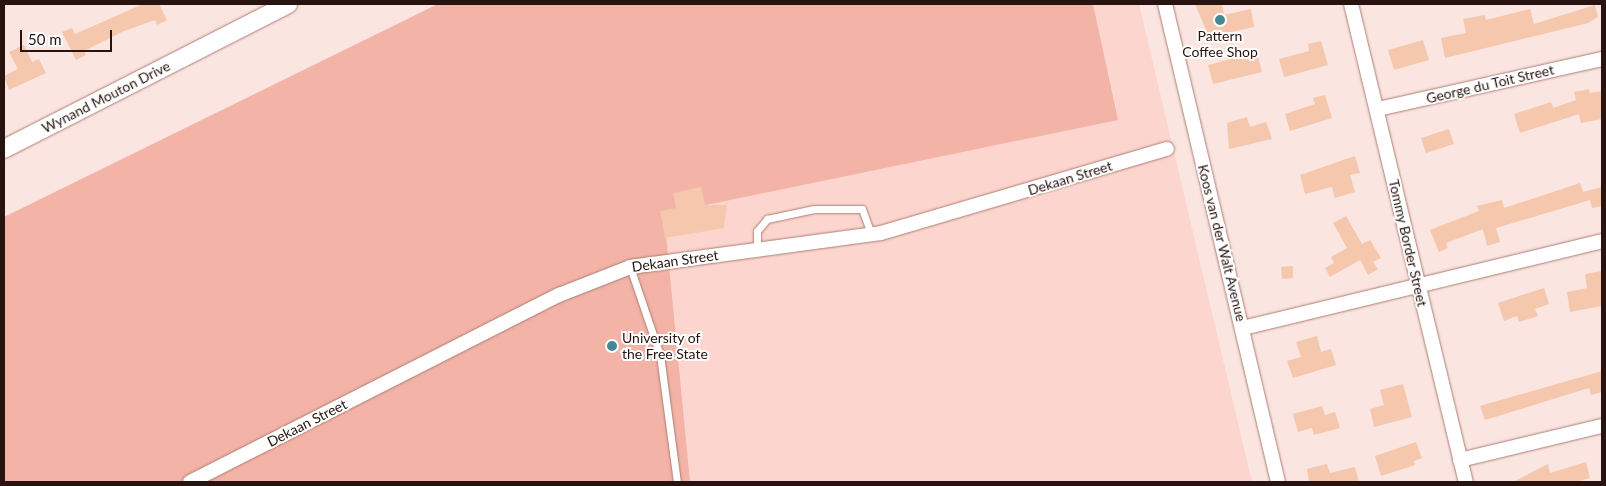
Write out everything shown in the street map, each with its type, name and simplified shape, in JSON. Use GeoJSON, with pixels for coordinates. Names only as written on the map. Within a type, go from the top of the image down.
{"type":"FeatureCollection","features":[{"type":"Feature","properties":{"kind":"street","name":"Wynand Mouton Drive"},"geometry":{"type":"LineString","coordinates":[[4,149],[288,4]]}},
{"type":"Feature","properties":{"kind":"street","name":"Koos van der Walt Avenue"},"geometry":{"type":"LineString","coordinates":[[1165,4],[1278,482]]}},
{"type":"Feature","properties":{"kind":"street","name":"Tommy Border Street"},"geometry":{"type":"LineString","coordinates":[[1351,4],[1378,109],[1466,482]]}},
{"type":"Feature","properties":{"kind":"street","name":"George du Toit Street"},"geometry":{"type":"LineString","coordinates":[[1378,109],[1602,59]]}},
{"type":"Feature","properties":{"kind":"street","name":"Dekaan Street"},"geometry":{"type":"LineString","coordinates":[[190,482],[559,295],[630,267],[871,234],[1167,149]]}},
{"type":"Feature","properties":{"kind":"street"},"geometry":{"type":"LineString","coordinates":[[1243,328],[1418,284],[1602,241]]}},
{"type":"Feature","properties":{"kind":"street"},"geometry":{"type":"LineString","coordinates":[[1460,460],[1602,426]]}},
{"type":"Feature","properties":{"kind":"lane"},"geometry":{"type":"LineString","coordinates":[[757,251],[757,231],[766,220],[814,209],[862,210],[871,234]]}},
{"type":"Feature","properties":{"kind":"lane"},"geometry":{"type":"LineString","coordinates":[[630,267],[660,355],[677,482]]}},
{"type":"Feature","properties":{"kind":"shaded area","name":"University of the Free State"},"geometry":{"type":"Polygon","coordinates":[[[437,4],[1139,4],[1252,482],[4,482],[4,222],[437,4]]]}},
{"type":"Feature","properties":{"kind":"shaded area","name":"University of the Free State"},"geometry":{"type":"Polygon","coordinates":[[[438,4],[1093,4],[1118,120],[701,206],[665,224],[690,482],[4,482],[4,217],[438,4]]]}},
{"type":"Feature","properties":{"kind":"building"},"geometry":{"type":"Polygon","coordinates":[[[143,4],[159,4],[167,20],[157,25],[155,20],[124,31],[84,51],[86,55],[76,60],[62,32],[72,28],[75,34],[143,4]]]}},
{"type":"Feature","properties":{"kind":"building"},"geometry":{"type":"Polygon","coordinates":[[[1195,4],[1222,4],[1224,15],[1251,9],[1254,27],[1209,37],[1195,4]]]}},
{"type":"Feature","properties":{"kind":"building"},"geometry":{"type":"Polygon","coordinates":[[[1595,5],[1598,17],[1588,23],[1445,58],[1441,38],[1466,33],[1463,19],[1485,15],[1486,20],[1530,9],[1534,24],[1595,5]]]}},
{"type":"Feature","properties":{"kind":"building"},"geometry":{"type":"Polygon","coordinates":[[[1423,40],[1429,60],[1394,70],[1388,50],[1423,40]]]}},
{"type":"Feature","properties":{"kind":"building"},"geometry":{"type":"Polygon","coordinates":[[[1321,41],[1328,65],[1284,77],[1279,59],[1309,51],[1308,44],[1321,41]]]}},
{"type":"Feature","properties":{"kind":"building"},"geometry":{"type":"Polygon","coordinates":[[[24,45],[32,62],[39,59],[46,73],[9,90],[4,76],[18,69],[9,52],[24,45]]]}},
{"type":"Feature","properties":{"kind":"building"},"geometry":{"type":"Polygon","coordinates":[[[1257,52],[1262,72],[1213,84],[1208,65],[1257,52]]]}},
{"type":"Feature","properties":{"kind":"building"},"geometry":{"type":"Polygon","coordinates":[[[1589,89],[1590,93],[1602,91],[1602,119],[1581,123],[1579,114],[1520,133],[1514,114],[1551,102],[1553,108],[1576,100],[1574,92],[1589,89]]]}},
{"type":"Feature","properties":{"kind":"building"},"geometry":{"type":"Polygon","coordinates":[[[1325,95],[1332,118],[1290,131],[1285,114],[1315,104],[1313,98],[1325,95]]]}},
{"type":"Feature","properties":{"kind":"building"},"geometry":{"type":"Polygon","coordinates":[[[1247,117],[1250,127],[1266,122],[1272,139],[1229,149],[1227,123],[1247,117]]]}},
{"type":"Feature","properties":{"kind":"building"},"geometry":{"type":"Polygon","coordinates":[[[1449,129],[1454,144],[1426,153],[1421,138],[1449,129]]]}},
{"type":"Feature","properties":{"kind":"building"},"geometry":{"type":"Polygon","coordinates":[[[1355,156],[1360,173],[1350,175],[1355,192],[1335,198],[1332,187],[1305,194],[1300,175],[1355,156]]]}},
{"type":"Feature","properties":{"kind":"building"},"geometry":{"type":"Polygon","coordinates":[[[1580,183],[1583,192],[1602,187],[1602,206],[1592,208],[1590,200],[1496,228],[1500,242],[1487,246],[1483,229],[1446,243],[1448,248],[1439,252],[1430,230],[1479,211],[1477,206],[1502,200],[1504,208],[1580,183]]]}},
{"type":"Feature","properties":{"kind":"building"},"geometry":{"type":"Polygon","coordinates":[[[701,187],[705,205],[727,205],[724,228],[665,238],[660,211],[676,208],[673,193],[701,187]]]}},
{"type":"Feature","properties":{"kind":"building"},"geometry":{"type":"Polygon","coordinates":[[[1346,216],[1362,244],[1370,240],[1381,258],[1373,262],[1378,269],[1368,275],[1360,260],[1330,277],[1325,268],[1334,263],[1331,257],[1347,248],[1333,223],[1346,216]]]}},
{"type":"Feature","properties":{"kind":"building"},"geometry":{"type":"Polygon","coordinates":[[[1293,266],[1293,278],[1282,279],[1281,267],[1293,266]]]}},
{"type":"Feature","properties":{"kind":"building"},"geometry":{"type":"Polygon","coordinates":[[[1602,271],[1602,306],[1570,312],[1567,292],[1587,288],[1585,274],[1602,271]]]}},
{"type":"Feature","properties":{"kind":"building"},"geometry":{"type":"Polygon","coordinates":[[[1544,288],[1549,304],[1535,309],[1538,316],[1519,322],[1517,316],[1504,321],[1498,303],[1544,288]]]}},
{"type":"Feature","properties":{"kind":"building"},"geometry":{"type":"Polygon","coordinates":[[[1317,336],[1321,352],[1331,349],[1336,365],[1293,378],[1287,361],[1301,357],[1296,342],[1317,336]]]}},
{"type":"Feature","properties":{"kind":"building"},"geometry":{"type":"Polygon","coordinates":[[[1602,371],[1602,392],[1591,395],[1589,388],[1485,420],[1480,406],[1602,371]]]}},
{"type":"Feature","properties":{"kind":"building"},"geometry":{"type":"Polygon","coordinates":[[[1403,384],[1412,417],[1374,427],[1370,409],[1384,405],[1380,390],[1403,384]]]}},
{"type":"Feature","properties":{"kind":"building"},"geometry":{"type":"Polygon","coordinates":[[[1322,406],[1325,415],[1335,412],[1340,428],[1314,435],[1312,428],[1298,432],[1293,414],[1322,406]]]}},
{"type":"Feature","properties":{"kind":"building"},"geometry":{"type":"Polygon","coordinates":[[[1416,442],[1422,458],[1414,461],[1415,465],[1381,476],[1375,456],[1416,442]]]}},
{"type":"Feature","properties":{"kind":"building"},"geometry":{"type":"Polygon","coordinates":[[[1586,462],[1590,478],[1576,482],[1513,482],[1548,464],[1550,473],[1586,462]]]}},
{"type":"Feature","properties":{"kind":"building"},"geometry":{"type":"Polygon","coordinates":[[[1327,464],[1330,473],[1355,467],[1359,482],[1309,482],[1307,469],[1327,464]]]}},
{"type":"Feature","properties":{"kind":"place","name":"Pattern Coffee Shop"},"geometry":{"type":"Point","coordinates":[1220,20]}},
{"type":"Feature","properties":{"kind":"place","name":"University of the Free State"},"geometry":{"type":"Point","coordinates":[612,346]}}]}
